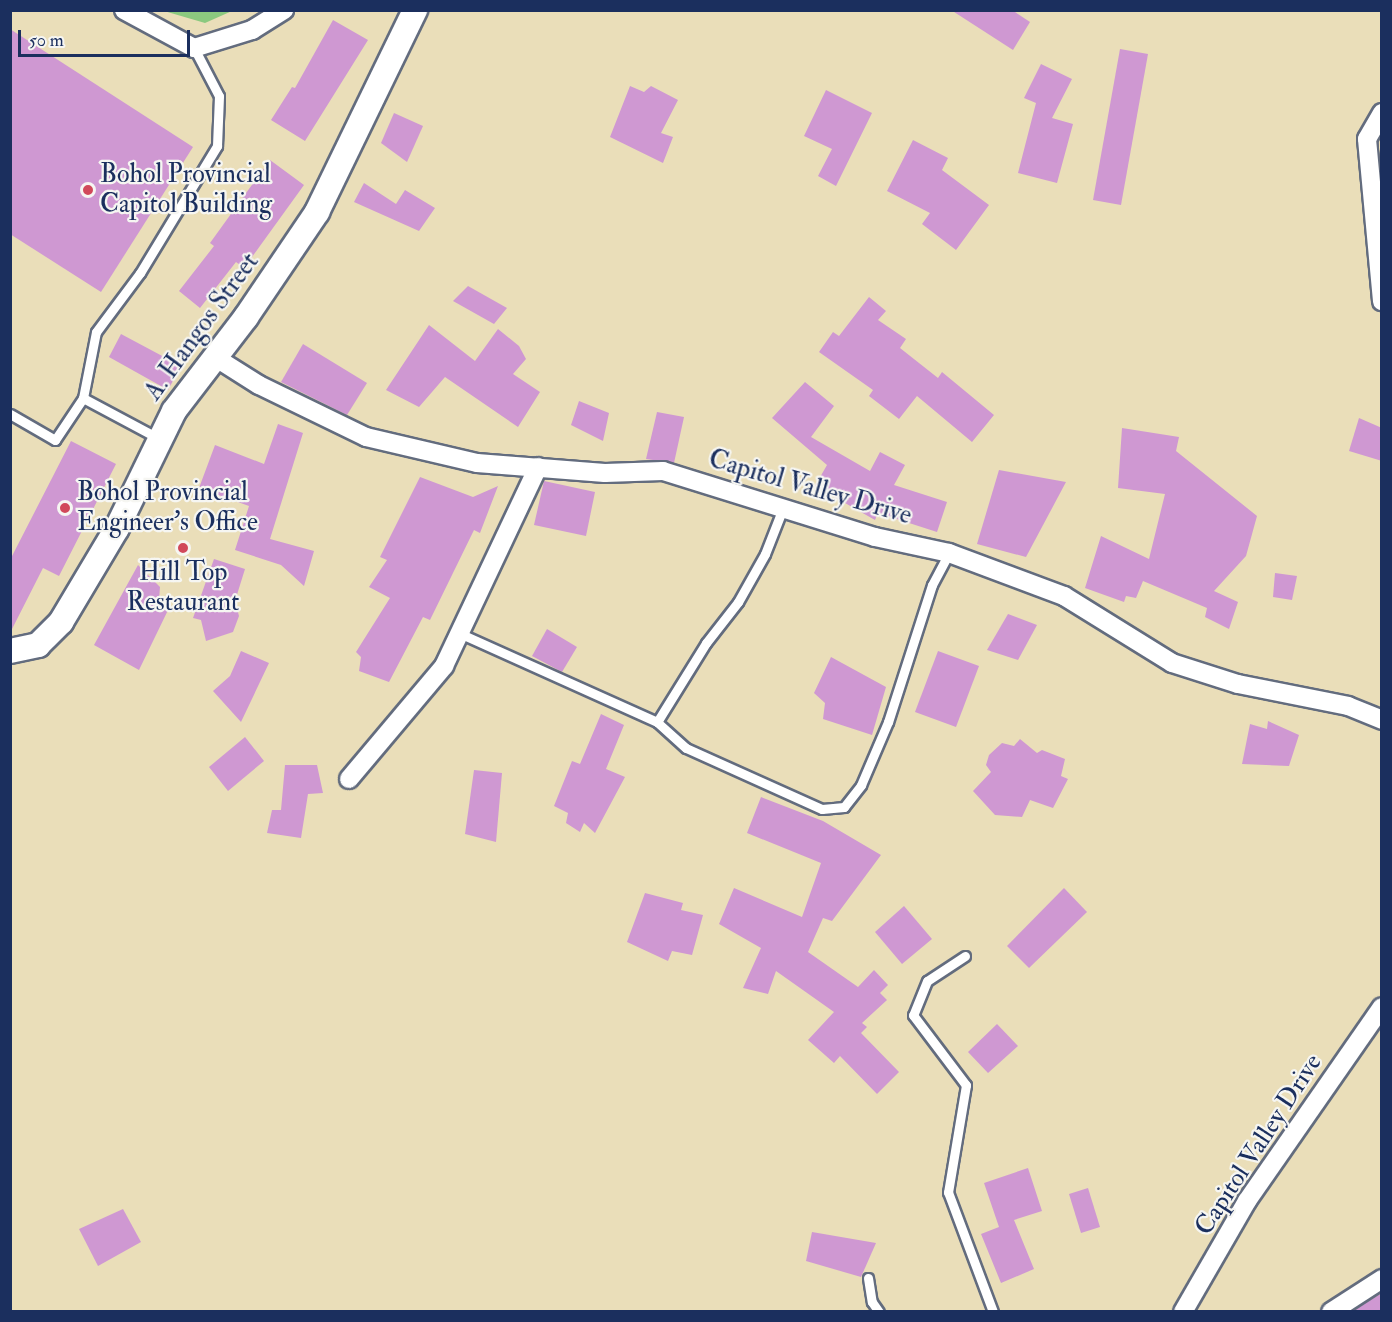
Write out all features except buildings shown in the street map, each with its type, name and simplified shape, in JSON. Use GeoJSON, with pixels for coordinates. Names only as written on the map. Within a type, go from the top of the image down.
{"type":"FeatureCollection","features":[{"type":"Feature","properties":{"kind":"street"},"geometry":{"type":"LineString","coordinates":[[124,10],[194,48],[252,30],[284,10]]}},
{"type":"Feature","properties":{"kind":"street","name":"A. Hangos Street"},"geometry":{"type":"LineString","coordinates":[[10,651],[38,645],[61,622],[117,528],[158,438],[213,356],[246,317],[317,212],[415,10]]}},
{"type":"Feature","properties":{"kind":"street"},"geometry":{"type":"LineString","coordinates":[[1382,113],[1367,140],[1382,301]]}},
{"type":"Feature","properties":{"kind":"street","name":"Capitol Valley Drive"},"geometry":{"type":"LineString","coordinates":[[213,356],[259,385],[366,437],[477,463],[538,466],[605,474],[663,471],[874,537],[949,553],[1064,596],[1172,663],[1238,684],[1348,706],[1382,720]]}},
{"type":"Feature","properties":{"kind":"street"},"geometry":{"type":"LineString","coordinates":[[349,779],[444,666],[538,466]]}},
{"type":"Feature","properties":{"kind":"street","name":"Capitol Valley Drive"},"geometry":{"type":"LineString","coordinates":[[1183,1311],[1247,1201],[1382,1008]]}},
{"type":"Feature","properties":{"kind":"street"},"geometry":{"type":"LineString","coordinates":[[1331,1311],[1382,1279]]}},
{"type":"Feature","properties":{"kind":"lane"},"geometry":{"type":"LineString","coordinates":[[10,414],[55,440],[83,398],[96,332],[141,273],[217,146],[219,96],[194,48]]}},
{"type":"Feature","properties":{"kind":"lane"},"geometry":{"type":"LineString","coordinates":[[83,398],[158,438]]}},
{"type":"Feature","properties":{"kind":"lane"},"geometry":{"type":"LineString","coordinates":[[657,722],[706,643],[738,602],[765,554],[783,508]]}},
{"type":"Feature","properties":{"kind":"lane"},"geometry":{"type":"LineString","coordinates":[[459,633],[657,722],[670,738],[724,766],[822,809],[844,807],[853,798],[866,774],[888,722],[932,585],[949,553]]}},
{"type":"Feature","properties":{"kind":"lane"},"geometry":{"type":"LineString","coordinates":[[965,956],[927,981],[913,1015],[966,1085],[948,1192],[993,1311]]}},
{"type":"Feature","properties":{"kind":"lane"},"geometry":{"type":"LineString","coordinates":[[868,1278],[872,1302],[879,1311]]}},
{"type":"Feature","properties":{"kind":"green space"},"geometry":{"type":"Polygon","coordinates":[[[164,11],[232,11],[205,23],[164,11]]]}},
{"type":"Feature","properties":{"kind":"place","name":"Bohol Provincial Capitol Building"},"geometry":{"type":"Point","coordinates":[88,190]}},
{"type":"Feature","properties":{"kind":"place","name":"Bohol Provincial Engineer's Office"},"geometry":{"type":"Point","coordinates":[65,508]}},
{"type":"Feature","properties":{"kind":"place","name":"Hill Top Restaurant"},"geometry":{"type":"Point","coordinates":[183,548]}}]}
